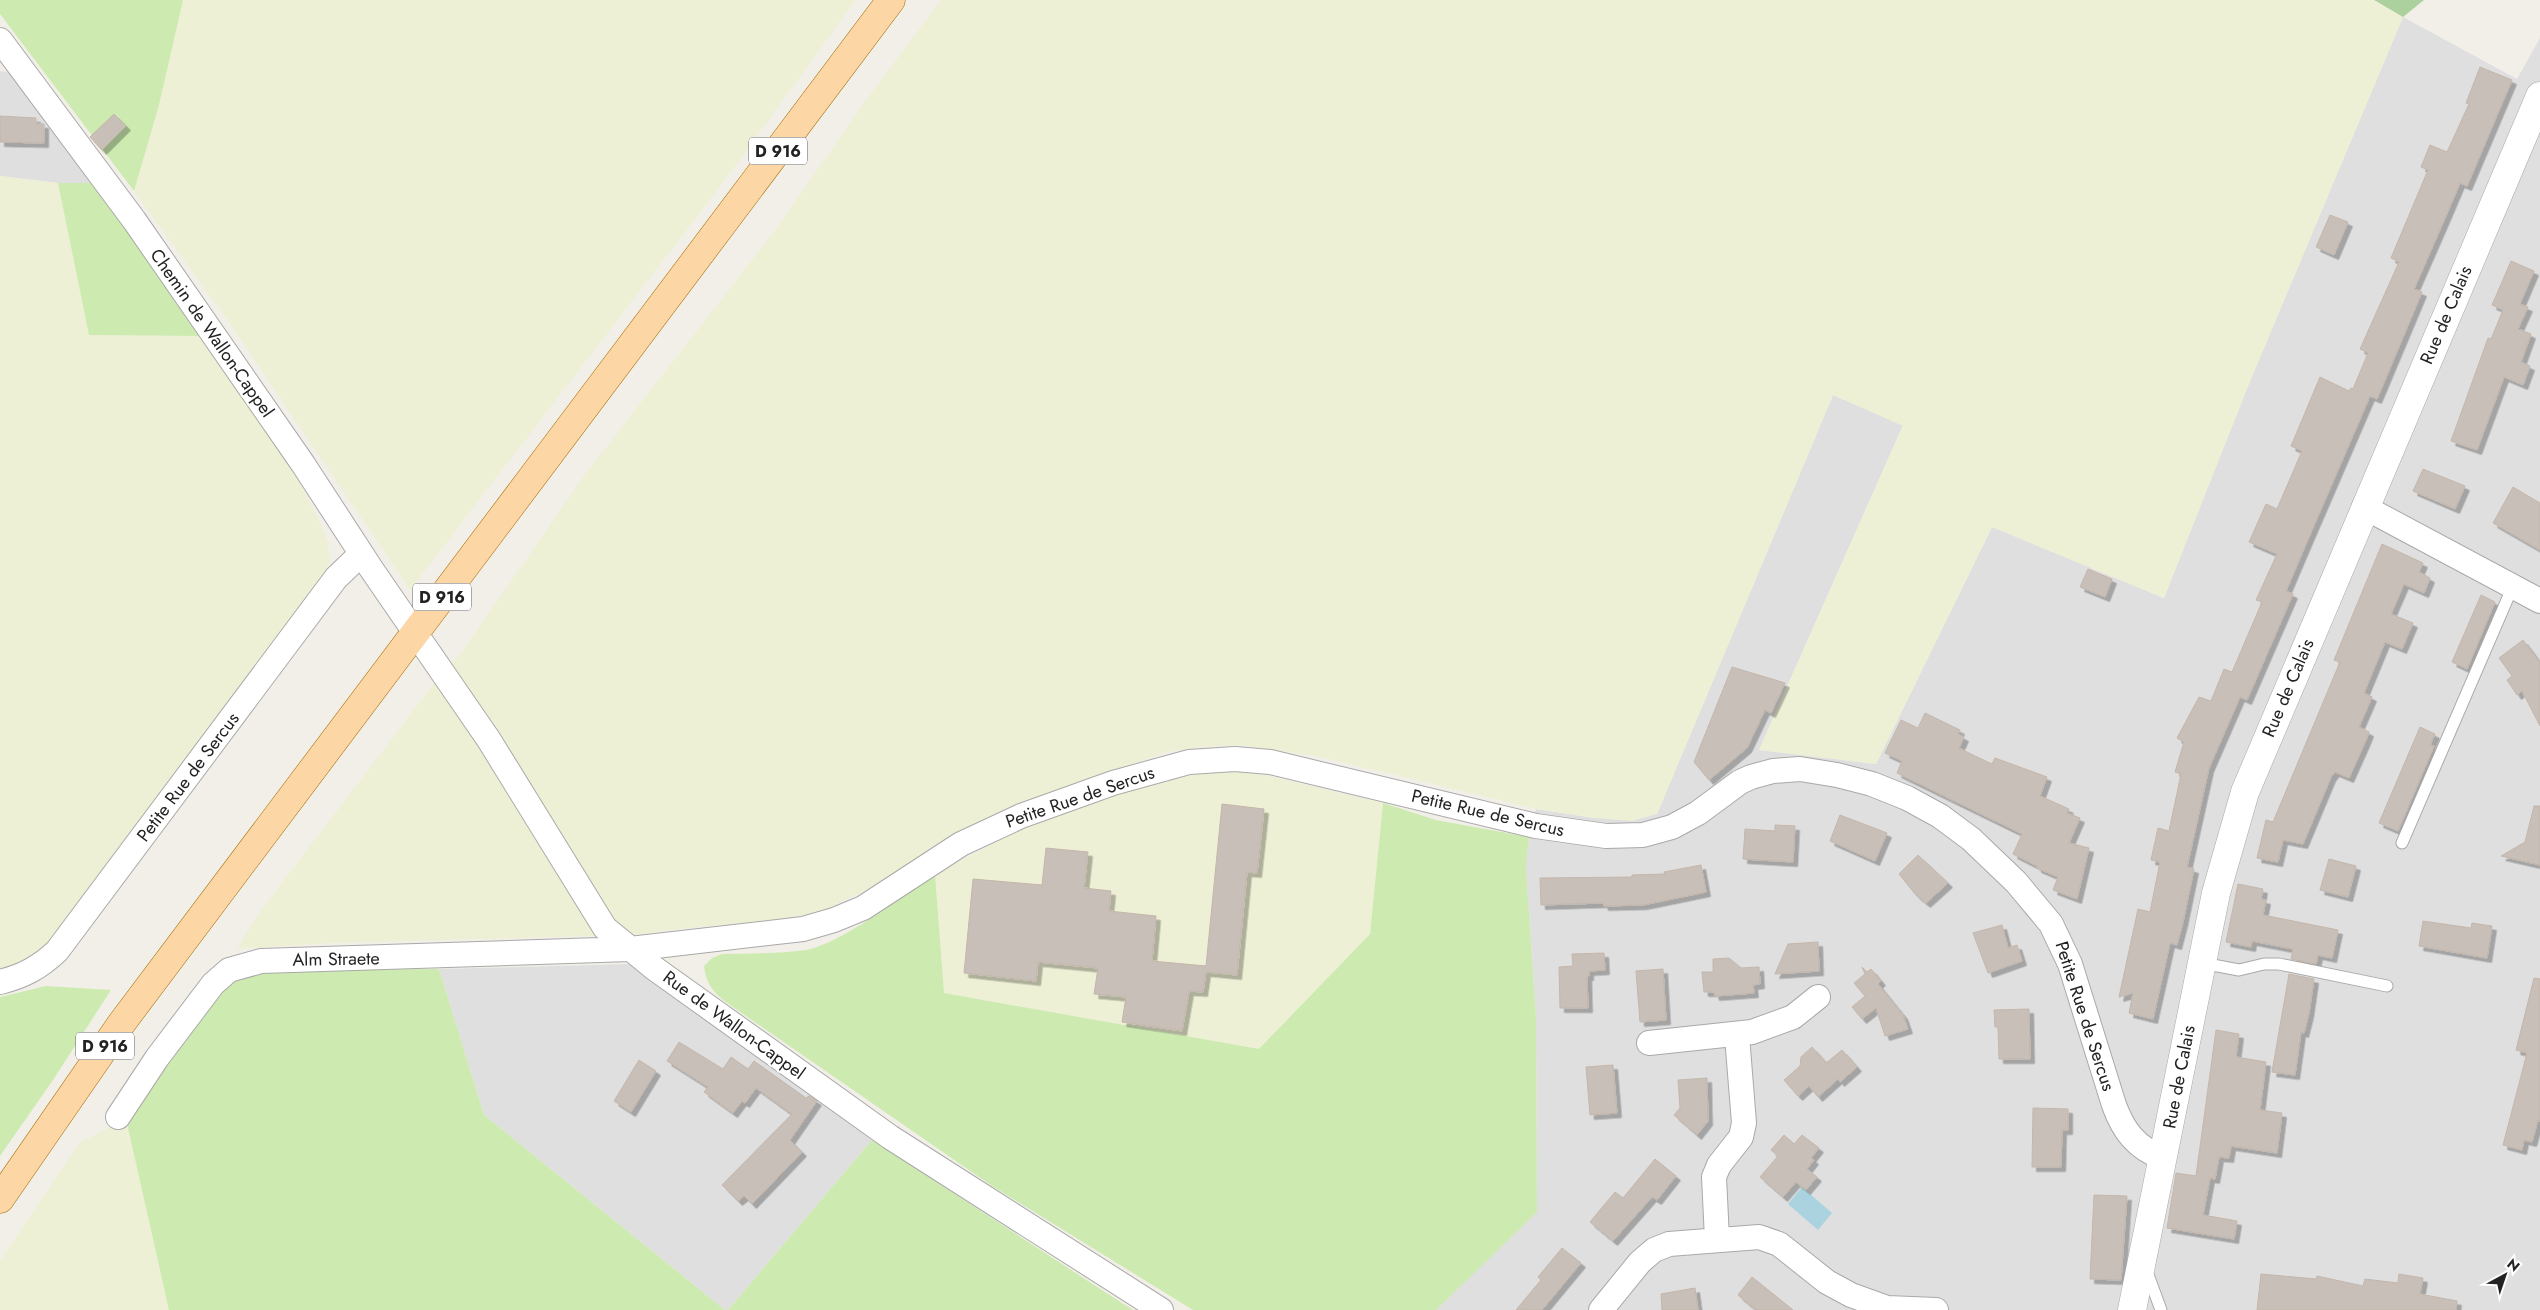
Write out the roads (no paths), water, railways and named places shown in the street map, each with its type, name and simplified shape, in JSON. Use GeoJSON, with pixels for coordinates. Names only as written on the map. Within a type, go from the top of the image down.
{"type":"FeatureCollection","features":[{"type":"Feature","properties":{"kind":"main road","name":"D 916"},"geometry":{"type":"LineString","coordinates":[[0,1199],[104,1047],[891,0]]}},
{"type":"Feature","properties":{"kind":"street","name":"Chemin de Wallon-Cappel"},"geometry":{"type":"LineString","coordinates":[[0,40],[100,174],[189,299],[307,470],[415,633]]}},
{"type":"Feature","properties":{"kind":"street","name":"Rue de Calais"},"geometry":{"type":"LineString","coordinates":[[2132,1310],[2221,873],[2245,792],[2364,507],[2540,96]]}},
{"type":"Feature","properties":{"kind":"street"},"geometry":{"type":"LineString","coordinates":[[2364,507],[2540,601]]}},
{"type":"Feature","properties":{"kind":"street","name":"Petite Rue de Sercus"},"geometry":{"type":"LineString","coordinates":[[0,982],[26,974],[57,951],[336,578],[361,554]]}},
{"type":"Feature","properties":{"kind":"street","name":"Rue de Wallon-Cappel"},"geometry":{"type":"LineString","coordinates":[[415,633],[517,784],[598,919],[613,936],[890,1137],[1161,1310]]}},
{"type":"Feature","properties":{"kind":"street","name":"Petite Rue de Sercus"},"geometry":{"type":"LineString","coordinates":[[630,949],[770,935],[803,929],[834,920],[879,899],[961,844],[989,829],[1113,783],[1189,762],[1235,759],[1270,762],[1536,826],[1606,836],[1643,835],[1672,827],[1698,814],[1740,782],[1761,773],[1788,769],[1817,771],[1872,784],[1907,798],[1940,816],[1986,852],[2030,898],[2051,924],[2064,948],[2120,1121],[2136,1143],[2163,1158]]}},
{"type":"Feature","properties":{"kind":"street","name":"Alm Straete"},"geometry":{"type":"LineString","coordinates":[[118,1117],[152,1066],[213,984],[228,970],[238,966],[261,961],[630,949]]}},
{"type":"Feature","properties":{"kind":"street"},"geometry":{"type":"LineString","coordinates":[[1649,1043],[1737,1036],[1781,1023],[1793,1017],[1818,996]]}},
{"type":"Feature","properties":{"kind":"street"},"geometry":{"type":"LineString","coordinates":[[1717,1239],[1714,1177],[1719,1165],[1741,1137],[1744,1123],[1737,1036]]}},
{"type":"Feature","properties":{"kind":"street"},"geometry":{"type":"LineString","coordinates":[[1605,1308],[1640,1262],[1654,1250],[1669,1244],[1759,1237],[1773,1240],[1838,1289],[1875,1307],[1900,1310],[1936,1310]]}},
{"type":"Feature","properties":{"kind":"lane"},"geometry":{"type":"LineString","coordinates":[[2402,843],[2513,586]]}},
{"type":"Feature","properties":{"kind":"lane"},"geometry":{"type":"LineString","coordinates":[[2202,963],[2239,970],[2264,964],[2279,964],[2387,986]]}},
{"type":"Feature","properties":{"kind":"lane"},"geometry":{"type":"LineString","coordinates":[[2143,1256],[2151,1286],[2161,1310]]}},
{"type":"Feature","properties":{"kind":"water"},"geometry":{"type":"Polygon","coordinates":[[[1802,1187],[1832,1213],[1818,1230],[1788,1204],[1802,1187]]]}}]}
